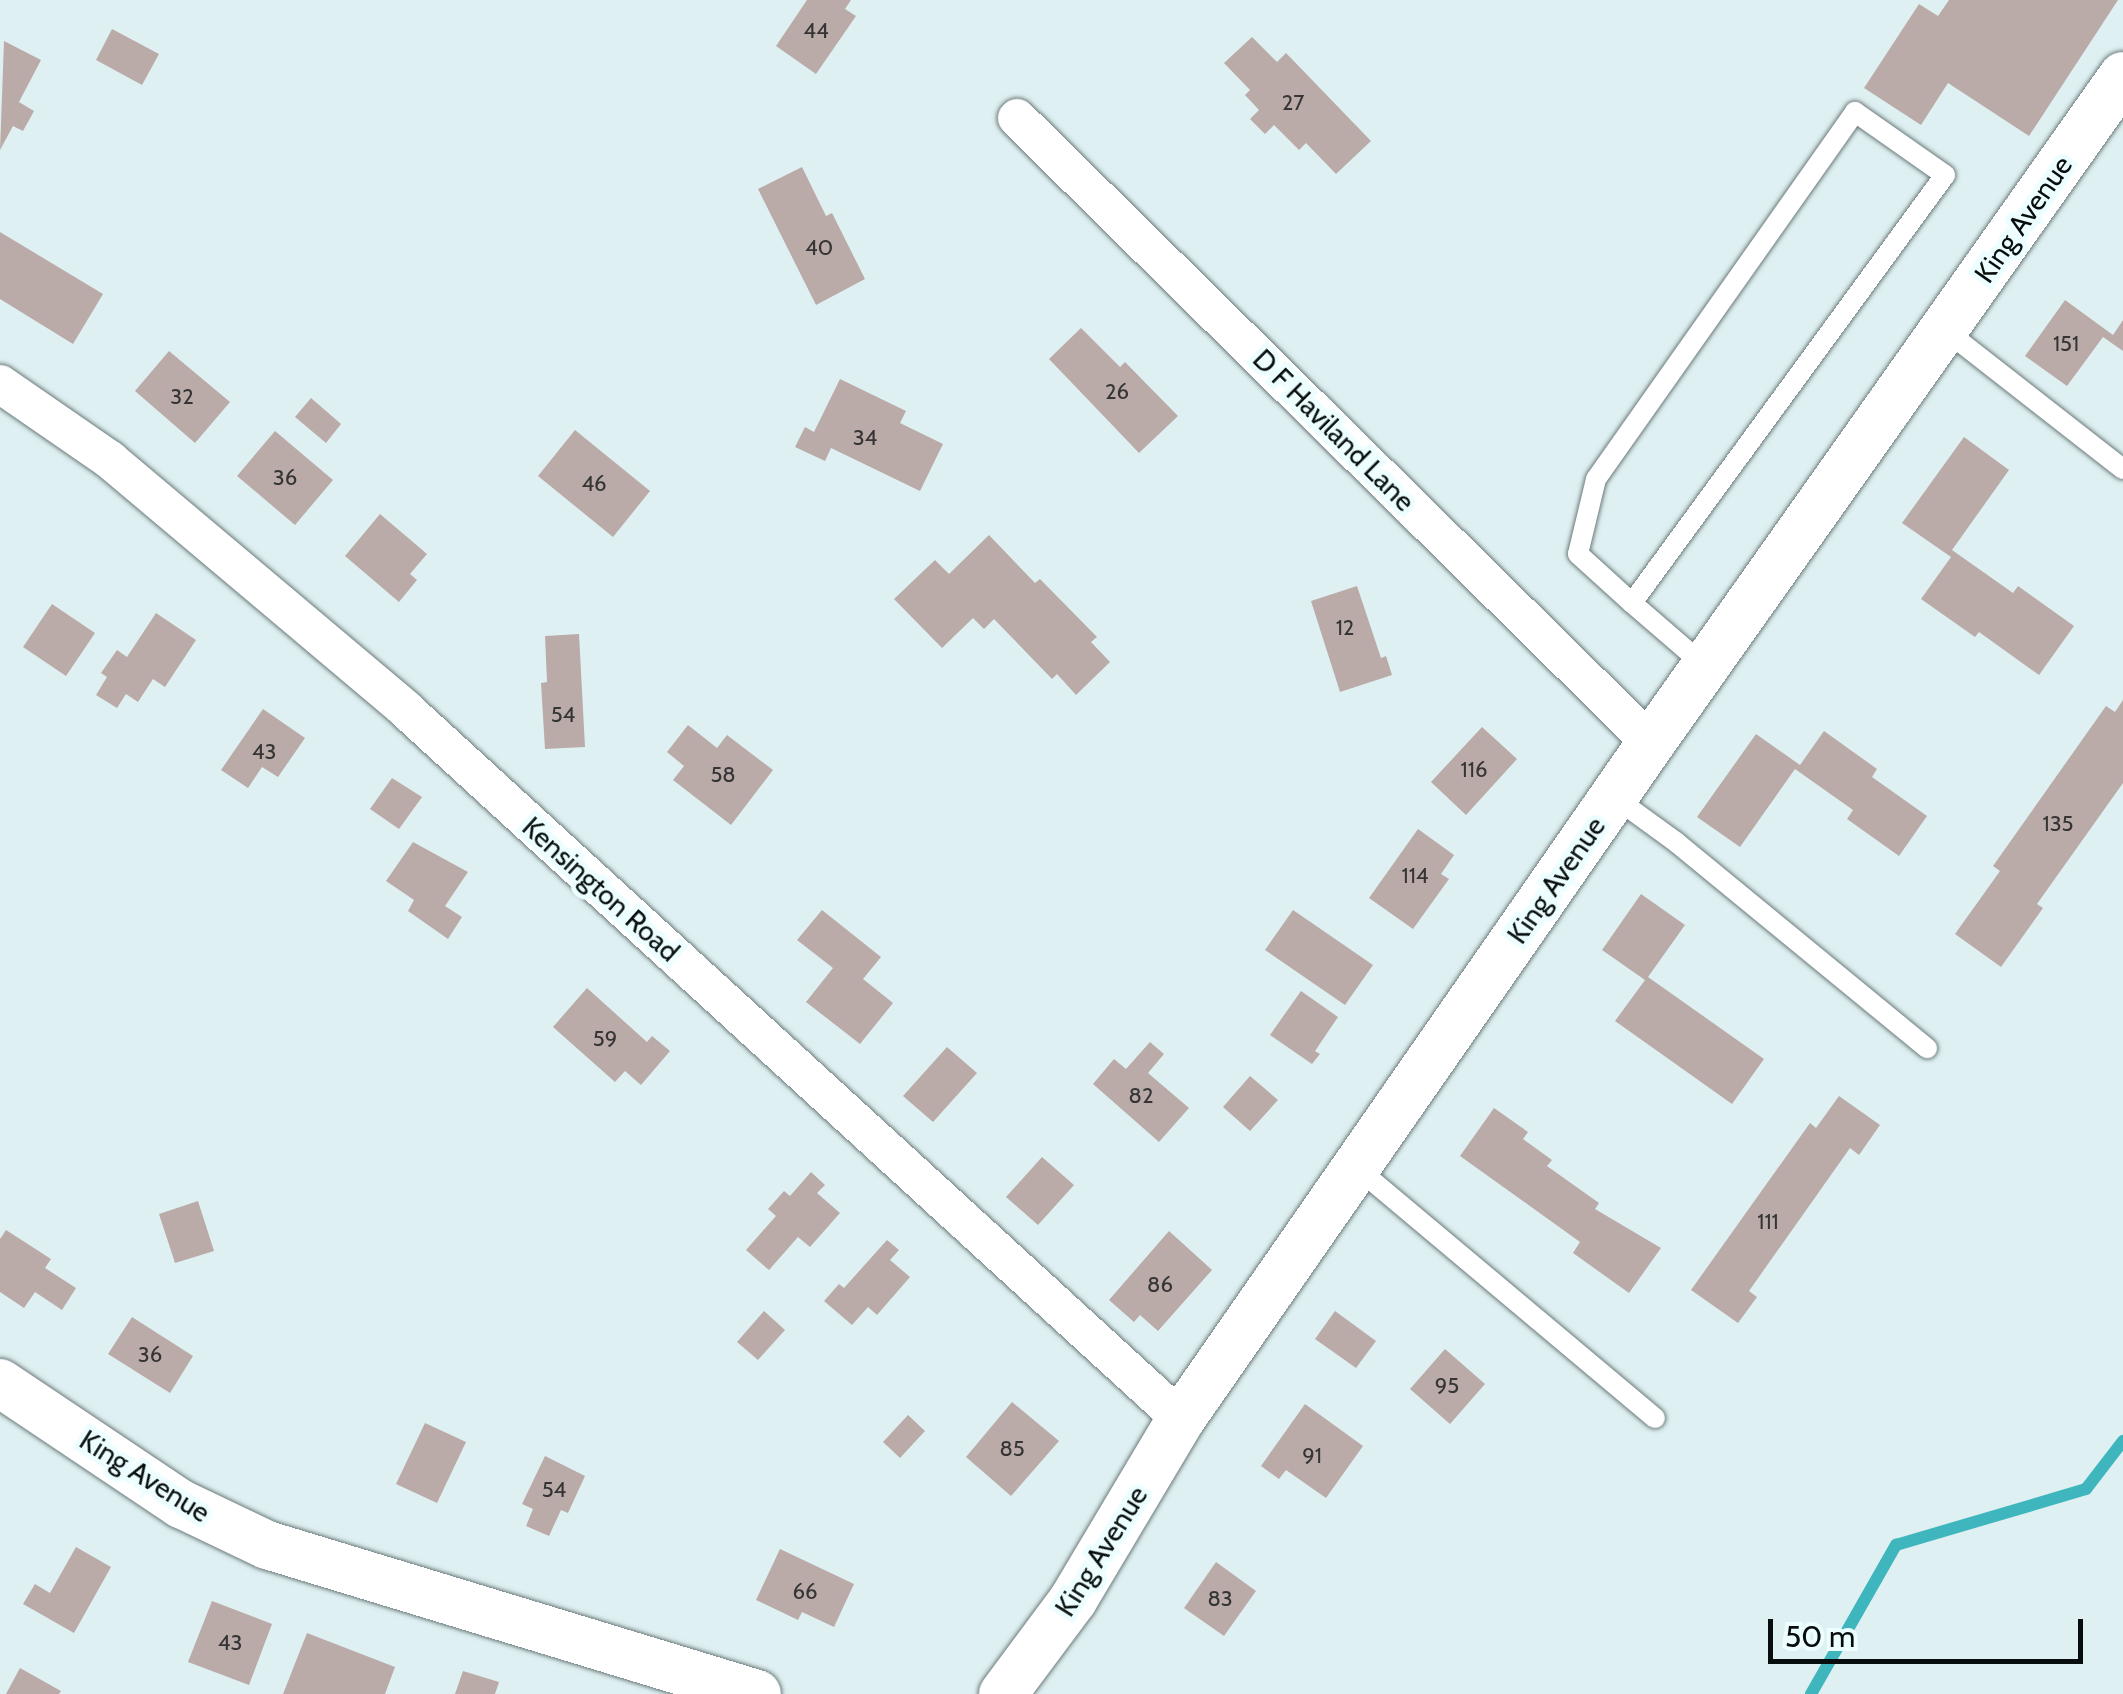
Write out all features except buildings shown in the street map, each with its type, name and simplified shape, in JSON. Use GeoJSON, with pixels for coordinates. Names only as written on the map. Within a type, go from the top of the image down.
{"type":"FeatureCollection","features":[{"type":"Feature","properties":{"kind":"street","name":"King Avenue"},"geometry":{"type":"LineString","coordinates":[[1002,1694],[1073,1600],[1182,1419],[1651,742],[2123,76]]}},
{"type":"Feature","properties":{"kind":"street","name":"D F Haviland Lane"},"geometry":{"type":"LineString","coordinates":[[1016,118],[1651,742]]}},
{"type":"Feature","properties":{"kind":"street","name":"Kensington Road"},"geometry":{"type":"LineString","coordinates":[[0,384],[110,460],[404,708],[1182,1419]]}},
{"type":"Feature","properties":{"kind":"street","name":"King Avenue"},"geometry":{"type":"LineString","coordinates":[[0,1382],[181,1504],[267,1545],[757,1694]]}},
{"type":"Feature","properties":{"kind":"lane"},"geometry":{"type":"LineString","coordinates":[[1632,602],[1945,174],[1855,112],[1596,479],[1578,554],[1632,602],[1705,666]]}},
{"type":"Feature","properties":{"kind":"lane"},"geometry":{"type":"LineString","coordinates":[[1945,330],[2123,469]]}},
{"type":"Feature","properties":{"kind":"lane"},"geometry":{"type":"LineString","coordinates":[[1614,797],[1676,842],[1927,1048]]}},
{"type":"Feature","properties":{"kind":"lane"},"geometry":{"type":"LineString","coordinates":[[1357,1168],[1654,1418]]}},
{"type":"Feature","properties":{"kind":"waterway"},"geometry":{"type":"LineString","coordinates":[[1811,1694],[1896,1545],[2086,1489],[2123,1441]]}}]}
